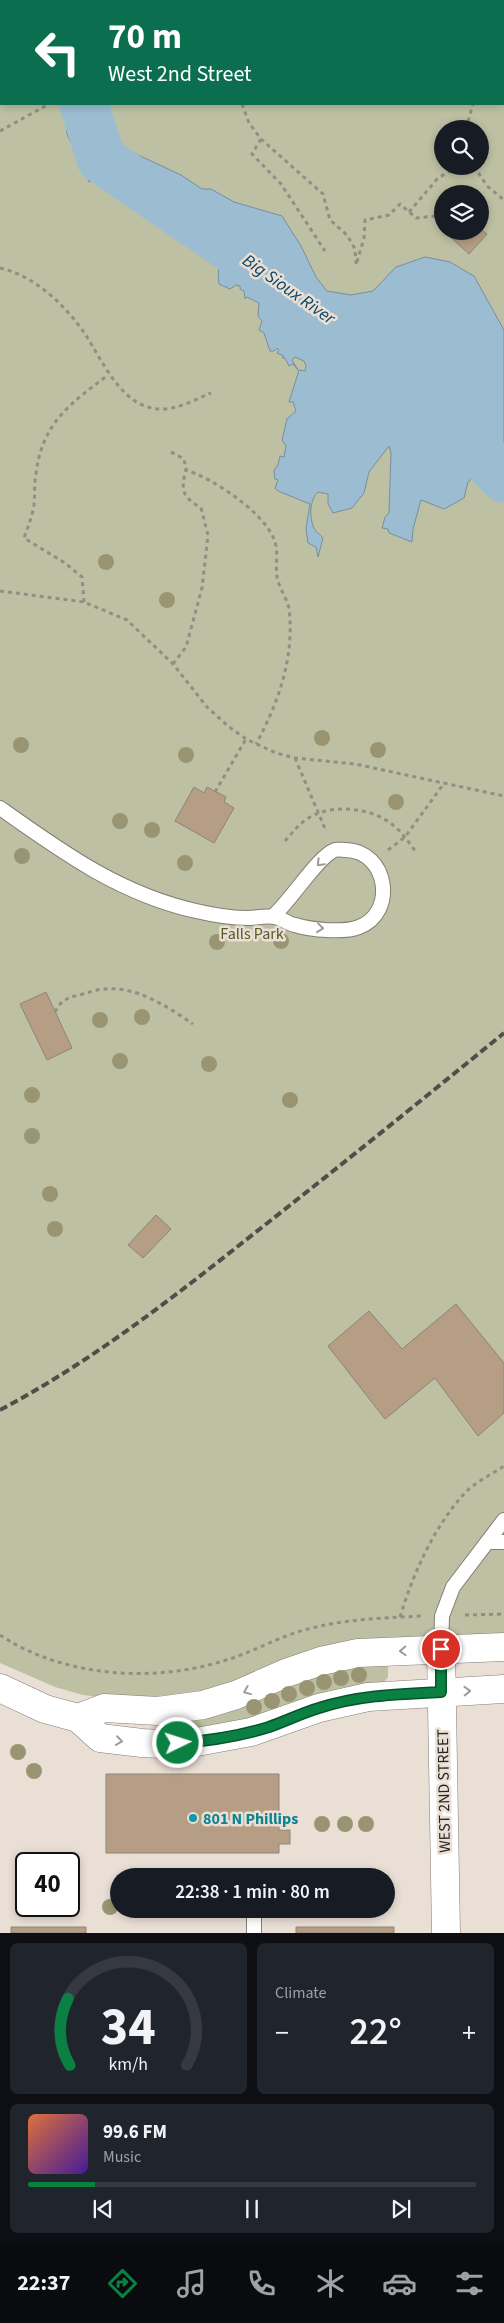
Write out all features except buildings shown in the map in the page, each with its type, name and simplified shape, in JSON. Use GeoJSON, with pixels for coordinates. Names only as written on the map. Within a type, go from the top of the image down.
{"type":"FeatureCollection","features":[{"type":"Feature","properties":{"kind":"street"},"geometry":{"type":"LineString","coordinates":[[78,1718],[104,1708],[158,1711],[203,1705],[236,1695],[286,1673],[338,1656],[372,1652],[504,1647]]}},
{"type":"Feature","properties":{"kind":"street","name":"WEST 2ND STREET"},"geometry":{"type":"LineString","coordinates":[[441,1649],[446,1933]]}},
{"type":"Feature","properties":{"kind":"street"},"geometry":{"type":"LineString","coordinates":[[0,1688],[45,1709],[78,1718],[100,1738],[142,1744],[197,1742],[260,1730],[319,1708],[352,1699],[382,1695],[504,1689]]}},
{"type":"Feature","properties":{"kind":"lane"},"geometry":{"type":"LineString","coordinates":[[0,808],[53,846],[103,876],[142,896],[194,911],[225,916],[273,916],[296,926],[351,930],[372,921],[380,909],[383,892],[382,878],[374,861],[364,854],[353,850],[335,850],[323,858],[286,905],[273,916]]}},
{"type":"Feature","properties":{"kind":"lane"},"geometry":{"type":"LineString","coordinates":[[441,1649],[442,1616],[453,1587],[504,1520]]}},
{"type":"Feature","properties":{"kind":"lane"},"geometry":{"type":"LineString","coordinates":[[487,1542],[504,1542]]}},
{"type":"Feature","properties":{"kind":"lane"},"geometry":{"type":"LineString","coordinates":[[254,1918],[254,1933]]}},
{"type":"Feature","properties":{"kind":"path"},"geometry":{"type":"LineString","coordinates":[[0,130],[47,105]]}},
{"type":"Feature","properties":{"kind":"path"},"geometry":{"type":"LineString","coordinates":[[242,105],[249,123],[261,139],[323,194],[330,220],[347,235],[355,249],[356,264],[364,238],[365,220],[389,215],[400,204],[416,218],[434,216]]}},
{"type":"Feature","properties":{"kind":"path"},"geometry":{"type":"LineString","coordinates":[[469,120],[473,105]]}},
{"type":"Feature","properties":{"kind":"path"},"geometry":{"type":"LineString","coordinates":[[261,139],[252,154],[281,184],[325,251]]}},
{"type":"Feature","properties":{"kind":"path"},"geometry":{"type":"LineString","coordinates":[[409,212],[438,178],[443,175]]}},
{"type":"Feature","properties":{"kind":"path"},"geometry":{"type":"LineString","coordinates":[[480,175],[487,186],[504,200]]}},
{"type":"Feature","properties":{"kind":"path"},"geometry":{"type":"LineString","coordinates":[[0,268],[11,270],[32,281],[58,301],[84,334],[108,375],[131,397],[153,408],[180,406],[211,393]]}},
{"type":"Feature","properties":{"kind":"path"},"geometry":{"type":"LineString","coordinates":[[84,602],[82,577],[54,556],[24,538],[32,516],[36,475],[46,436],[58,417],[70,404],[108,375]]}},
{"type":"Feature","properties":{"kind":"path"},"geometry":{"type":"LineString","coordinates":[[170,452],[184,459],[186,470],[182,484],[187,499],[201,508],[208,535],[202,588],[186,647],[173,664]]}},
{"type":"Feature","properties":{"kind":"path"},"geometry":{"type":"LineString","coordinates":[[186,470],[203,476],[217,484],[262,518],[275,540],[277,578],[289,612],[290,652],[271,716],[256,744]]}},
{"type":"Feature","properties":{"kind":"path"},"geometry":{"type":"LineString","coordinates":[[0,591],[84,602],[127,620],[173,664],[207,707],[228,726],[246,739],[276,753],[295,758],[355,764],[504,796]]}},
{"type":"Feature","properties":{"kind":"path"},"geometry":{"type":"LineString","coordinates":[[215,792],[246,739]]}},
{"type":"Feature","properties":{"kind":"path"},"geometry":{"type":"LineString","coordinates":[[295,758],[335,850]]}},
{"type":"Feature","properties":{"kind":"path"},"geometry":{"type":"LineString","coordinates":[[374,861],[405,837],[444,782]]}},
{"type":"Feature","properties":{"kind":"path"},"geometry":{"type":"LineString","coordinates":[[285,841],[307,818],[318,814],[345,810],[368,812],[393,824],[416,852]]}},
{"type":"Feature","properties":{"kind":"path"},"geometry":{"type":"LineString","coordinates":[[55,1012],[59,1004],[67,997],[105,989],[124,990],[169,1007],[193,1024]]}},
{"type":"Feature","properties":{"kind":"path"},"geometry":{"type":"LineString","coordinates":[[0,1634],[65,1664],[102,1671],[141,1673],[183,1671],[224,1661],[307,1629],[368,1619],[400,1617],[409,1586],[433,1537],[464,1494],[504,1466]]}},
{"type":"Feature","properties":{"kind":"green space","name":"Falls Park"},"geometry":{"type":"Polygon","coordinates":[[[0,105],[504,105],[504,1635],[177,1697],[110,1698],[83,1695],[55,1687],[0,1663],[0,105]]]}},
{"type":"Feature","properties":{"kind":"green space"},"geometry":{"type":"Polygon","coordinates":[[[378,1664],[388,1667],[388,1677],[382,1684],[299,1703],[222,1727],[170,1732],[169,1724],[213,1717],[238,1709],[315,1676],[346,1668],[378,1664]]]}},
{"type":"Feature","properties":{"kind":"water"},"geometry":{"type":"Polygon","coordinates":[[[69,105],[101,105],[96,119],[99,129],[108,141],[181,175],[202,189],[211,189],[234,202],[282,216],[301,246],[316,277],[327,291],[351,295],[373,291],[396,267],[425,257],[450,262],[474,276],[504,330],[504,469],[482,470],[468,482],[464,498],[444,509],[421,500],[413,529],[412,542],[389,533],[388,529],[382,528],[385,517],[389,513],[391,453],[389,446],[369,472],[364,493],[352,508],[333,513],[328,504],[328,494],[318,492],[315,496],[311,510],[312,521],[315,530],[323,538],[318,557],[316,547],[308,543],[306,528],[310,504],[275,488],[278,480],[275,479],[274,470],[278,465],[280,456],[284,457],[286,446],[282,440],[287,419],[296,411],[293,402],[289,402],[299,370],[305,371],[304,361],[295,357],[292,360],[298,370],[293,364],[289,366],[285,358],[282,358],[284,356],[277,353],[279,350],[277,348],[274,351],[270,351],[264,333],[259,330],[262,321],[258,316],[259,303],[247,297],[245,299],[244,291],[240,289],[240,286],[236,285],[230,289],[219,284],[219,245],[221,244],[222,248],[222,238],[217,236],[214,221],[211,223],[206,220],[206,213],[158,192],[155,197],[149,197],[138,190],[137,185],[112,173],[89,182],[83,166],[83,155],[74,146],[67,134],[64,117],[65,108],[70,107],[69,105]]]}},
{"type":"Feature","properties":{"kind":"waterway","name":"Big Sioux River"},"geometry":{"type":"LineString","coordinates":[[84,105],[101,159],[278,280]]}},
{"type":"Feature","properties":{"kind":"waterway","name":"Big Sioux River"},"geometry":{"type":"LineString","coordinates":[[450,422],[504,478]]}},
{"type":"Feature","properties":{"kind":"railway"},"geometry":{"type":"LineString","coordinates":[[0,1410],[64,1373],[155,1311],[504,1033]]}},
{"type":"Feature","properties":{"kind":"place","name":"801 N Phillips"},"geometry":{"type":"Point","coordinates":[193,1818]}},
{"type":"Feature","properties":{"kind":"route"},"geometry":{"type":"LineString","coordinates":[[178,1743],[214,1740],[251,1732],[319,1708],[352,1699],[382,1695],[441,1692],[441,1649]]}}]}
